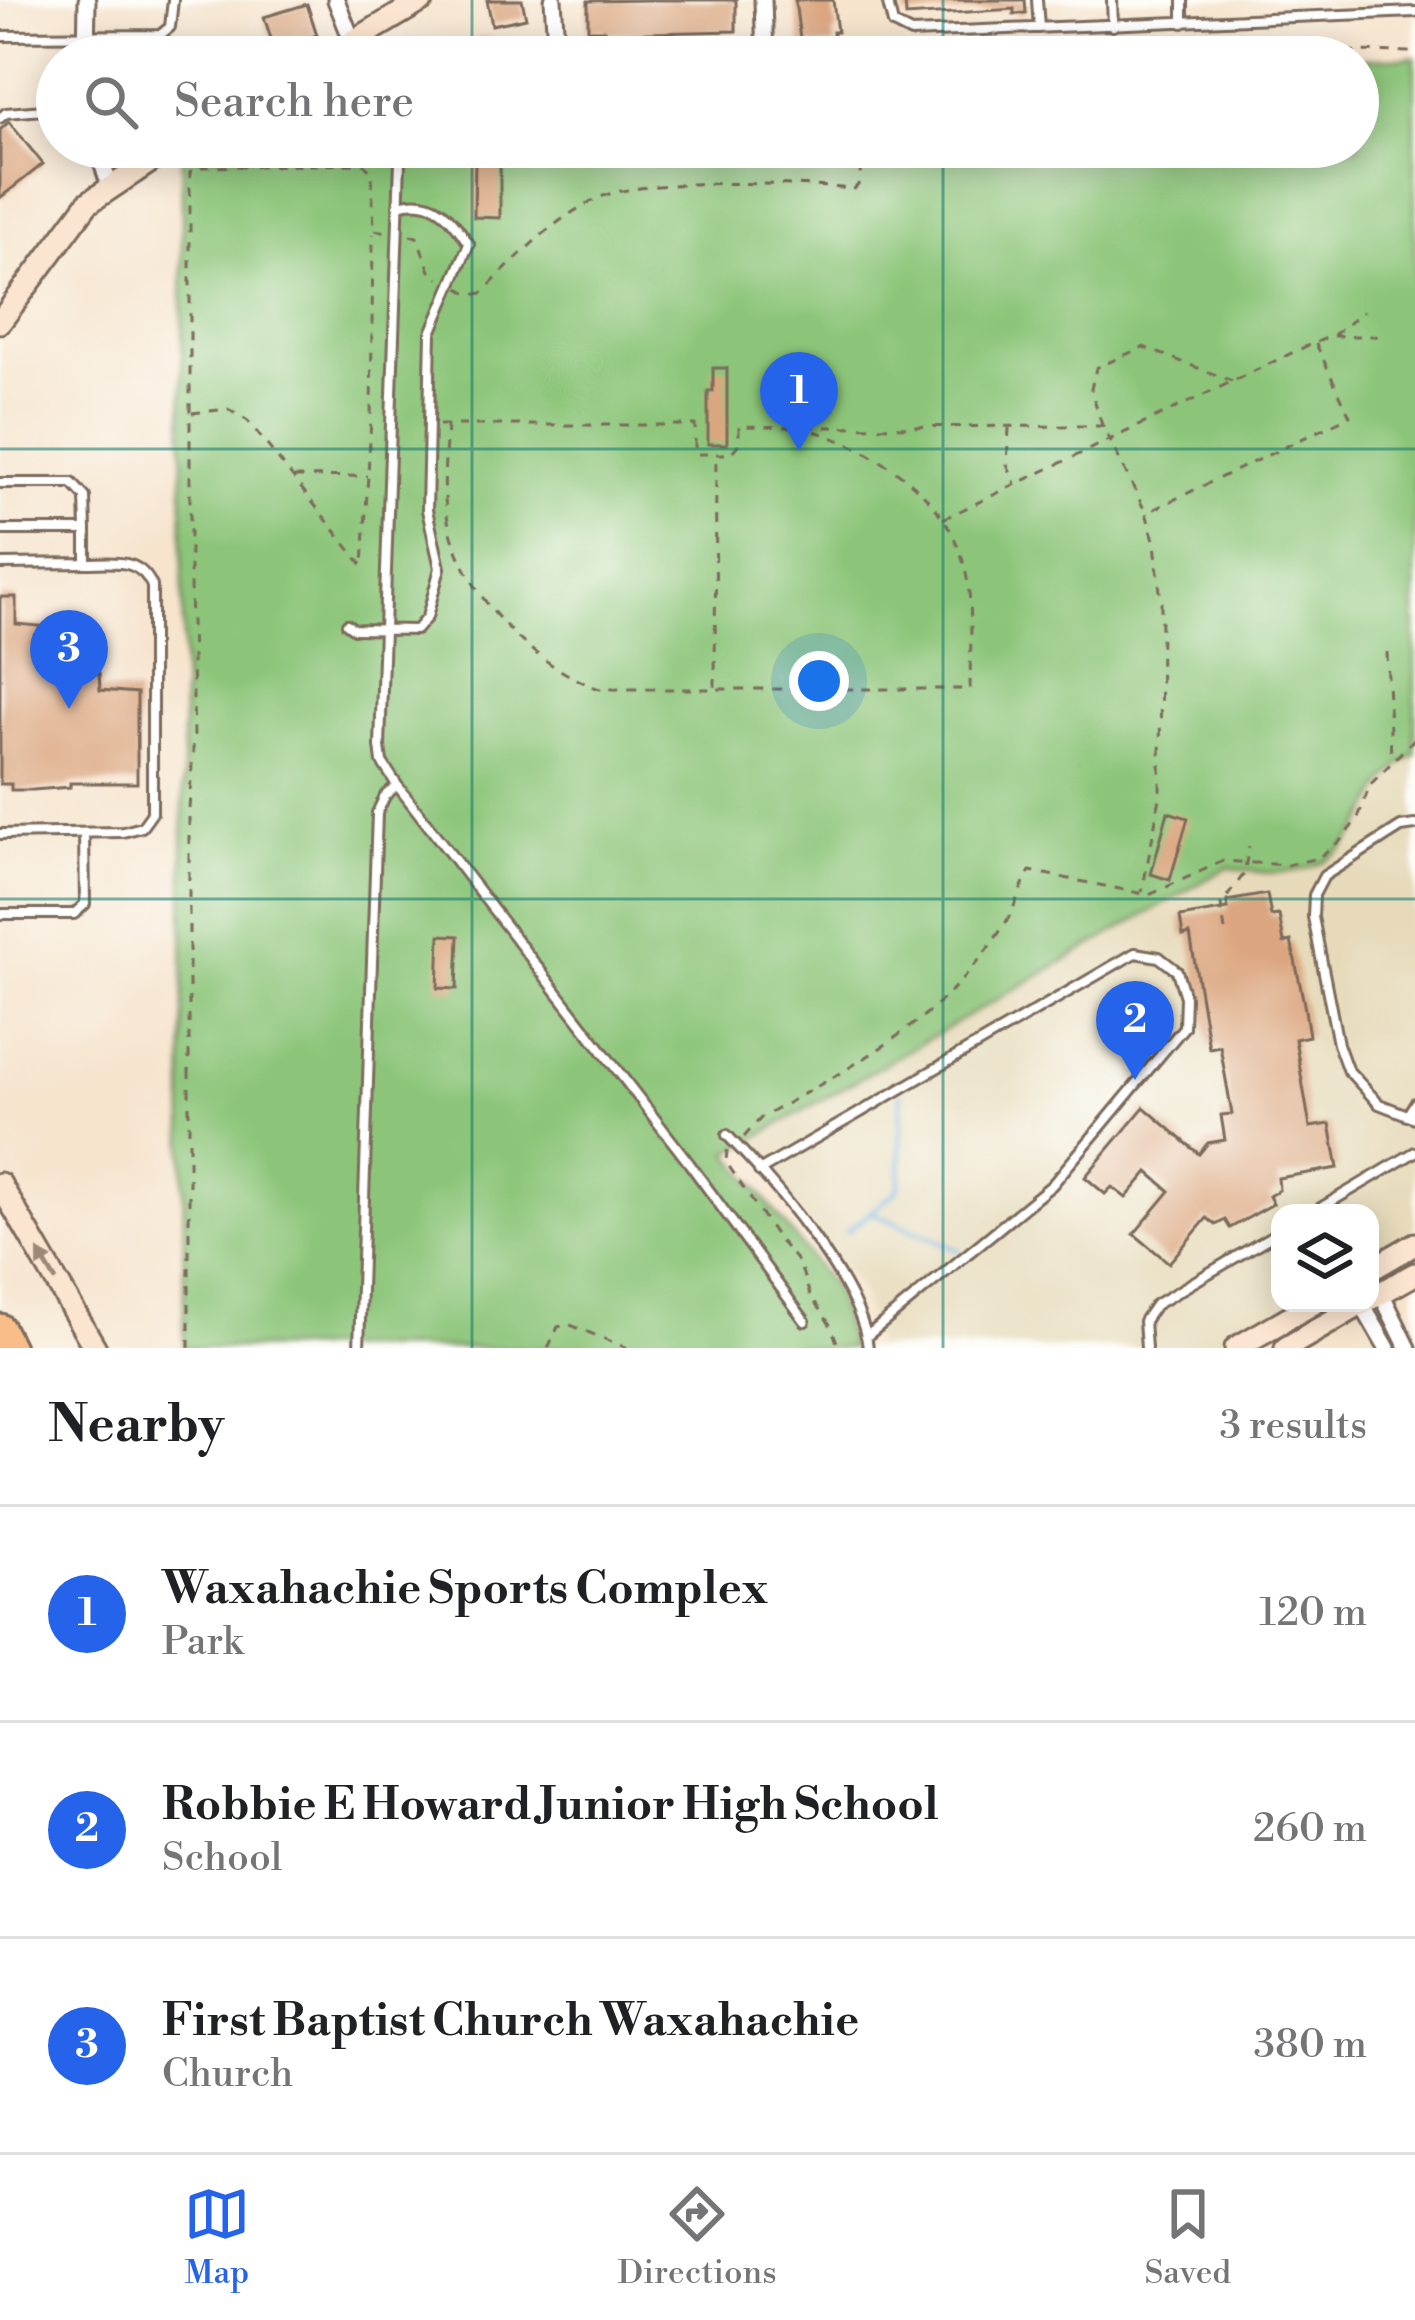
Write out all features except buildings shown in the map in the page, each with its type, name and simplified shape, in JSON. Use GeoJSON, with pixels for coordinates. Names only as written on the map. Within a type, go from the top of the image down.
{"type":"FeatureCollection","features":[{"type":"Feature","properties":{"kind":"highway"},"geometry":{"type":"LineString","coordinates":[[0,1328],[10,1348]]}},
{"type":"Feature","properties":{"kind":"street"},"geometry":{"type":"LineString","coordinates":[[86,36],[87,0]]}},
{"type":"Feature","properties":{"kind":"street"},"geometry":{"type":"LineString","coordinates":[[336,0],[351,36]]}},
{"type":"Feature","properties":{"kind":"street"},"geometry":{"type":"LineString","coordinates":[[376,36],[424,0]]}},
{"type":"Feature","properties":{"kind":"street"},"geometry":{"type":"LineString","coordinates":[[553,0],[556,36]]}},
{"type":"Feature","properties":{"kind":"street"},"geometry":{"type":"LineString","coordinates":[[763,0],[765,36]]}},
{"type":"Feature","properties":{"kind":"street"},"geometry":{"type":"LineString","coordinates":[[104,168],[110,187]]}},
{"type":"Feature","properties":{"kind":"street"},"geometry":{"type":"LineString","coordinates":[[0,322],[88,203],[139,168]]}},
{"type":"Feature","properties":{"kind":"street"},"geometry":{"type":"LineString","coordinates":[[0,1184],[95,1348]]}},
{"type":"Feature","properties":{"kind":"street"},"geometry":{"type":"LineString","coordinates":[[1379,1265],[1415,1244]]}},
{"type":"Feature","properties":{"kind":"street"},"geometry":{"type":"LineString","coordinates":[[1379,1292],[1415,1274]]}},
{"type":"Feature","properties":{"kind":"street"},"geometry":{"type":"LineString","coordinates":[[1236,1348],[1298,1312]]}},
{"type":"Feature","properties":{"kind":"street"},"geometry":{"type":"LineString","coordinates":[[1286,1348],[1345,1312]]}},
{"type":"Feature","properties":{"kind":"street"},"geometry":{"type":"LineString","coordinates":[[1373,1312],[1387,1348]]}},
{"type":"Feature","properties":{"kind":"street"},"geometry":{"type":"LineString","coordinates":[[1379,1312],[1408,1348]]}},
{"type":"Feature","properties":{"kind":"lane"},"geometry":{"type":"LineString","coordinates":[[0,36],[160,34],[170,27],[173,0]]}},
{"type":"Feature","properties":{"kind":"lane"},"geometry":{"type":"LineString","coordinates":[[887,0],[893,24],[911,34],[1415,12]]}},
{"type":"Feature","properties":{"kind":"lane"},"geometry":{"type":"LineString","coordinates":[[1037,0],[1039,28]]}},
{"type":"Feature","properties":{"kind":"lane"},"geometry":{"type":"LineString","coordinates":[[1112,0],[1113,26]]}},
{"type":"Feature","properties":{"kind":"lane"},"geometry":{"type":"LineString","coordinates":[[1183,0],[1183,23]]}},
{"type":"Feature","properties":{"kind":"lane"},"geometry":{"type":"LineString","coordinates":[[1361,0],[1362,16]]}},
{"type":"Feature","properties":{"kind":"lane"},"geometry":{"type":"LineString","coordinates":[[0,118],[6,113],[36,111]]}},
{"type":"Feature","properties":{"kind":"lane"},"geometry":{"type":"LineString","coordinates":[[397,168],[382,762],[806,1321]]}},
{"type":"Feature","properties":{"kind":"lane"},"geometry":{"type":"LineString","coordinates":[[347,624],[354,629],[416,630],[427,617],[440,568],[427,511],[430,333],[469,244],[447,212],[413,201],[398,205]]}},
{"type":"Feature","properties":{"kind":"lane"},"geometry":{"type":"LineString","coordinates":[[0,483],[72,483],[86,497],[86,563]]}},
{"type":"Feature","properties":{"kind":"lane"},"geometry":{"type":"LineString","coordinates":[[0,530],[86,530]]}},
{"type":"Feature","properties":{"kind":"lane"},"geometry":{"type":"LineString","coordinates":[[0,564],[134,563],[145,571],[152,586],[152,813],[142,827],[123,832],[0,834]]}},
{"type":"Feature","properties":{"kind":"lane"},"geometry":{"type":"LineString","coordinates":[[358,1348],[377,813],[385,796],[398,785]]}},
{"type":"Feature","properties":{"kind":"lane"},"geometry":{"type":"LineString","coordinates":[[1415,825],[1401,827],[1324,876],[1314,895],[1313,917],[1347,1069],[1379,1104],[1411,1117],[1415,1103]]}},
{"type":"Feature","properties":{"kind":"lane"},"geometry":{"type":"LineString","coordinates":[[0,914],[82,910],[84,833]]}},
{"type":"Feature","properties":{"kind":"lane"},"geometry":{"type":"LineString","coordinates":[[759,1171],[1135,953],[1159,956],[1178,971],[1185,997],[1184,1027],[1147,1074],[1052,1185],[867,1336]]}},
{"type":"Feature","properties":{"kind":"lane"},"geometry":{"type":"LineString","coordinates":[[727,1135],[850,1292],[868,1348]]}},
{"type":"Feature","properties":{"kind":"lane"},"geometry":{"type":"LineString","coordinates":[[1327,1204],[1415,1152]]}},
{"type":"Feature","properties":{"kind":"lane"},"geometry":{"type":"LineString","coordinates":[[1146,1348],[1144,1321],[1155,1305],[1271,1236]]}},
{"type":"Feature","properties":{"kind":"path"},"geometry":{"type":"LineString","coordinates":[[1379,51],[1415,52]]}},
{"type":"Feature","properties":{"kind":"path"},"geometry":{"type":"LineString","coordinates":[[190,1348],[189,808],[194,734],[190,172],[194,168]]}},
{"type":"Feature","properties":{"kind":"path"},"geometry":{"type":"LineString","coordinates":[[190,413],[219,408],[237,412],[363,566],[374,230],[373,178],[367,168]]}},
{"type":"Feature","properties":{"kind":"path"},"geometry":{"type":"LineString","coordinates":[[374,230],[416,237],[430,271],[472,295],[482,293],[533,241],[567,215],[623,189],[785,184],[854,189],[862,168]]}},
{"type":"Feature","properties":{"kind":"path"},"geometry":{"type":"LineString","coordinates":[[943,519],[1331,336],[1364,311]]}},
{"type":"Feature","properties":{"kind":"path"},"geometry":{"type":"LineString","coordinates":[[1331,336],[1379,336]]}},
{"type":"Feature","properties":{"kind":"path"},"geometry":{"type":"LineString","coordinates":[[1147,513],[1350,416],[1315,342]]}},
{"type":"Feature","properties":{"kind":"path"},"geometry":{"type":"LineString","coordinates":[[1142,894],[1160,798],[1162,602],[1147,513],[1109,441],[1091,388],[1096,368],[1143,347],[1233,382]]}},
{"type":"Feature","properties":{"kind":"path"},"geometry":{"type":"LineString","coordinates":[[431,425],[695,425],[695,454],[730,454],[739,444],[739,426],[1103,427]]}},
{"type":"Feature","properties":{"kind":"path"},"geometry":{"type":"LineString","coordinates":[[446,425],[446,506],[470,579],[523,642],[575,680],[600,689],[970,689],[968,583],[963,559],[943,519],[919,491],[881,462],[840,440],[801,427]]}},
{"type":"Feature","properties":{"kind":"path"},"geometry":{"type":"LineString","coordinates":[[1009,426],[1007,464],[1016,485]]}},
{"type":"Feature","properties":{"kind":"path"},"geometry":{"type":"LineString","coordinates":[[715,689],[716,454]]}},
{"type":"Feature","properties":{"kind":"path"},"geometry":{"type":"LineString","coordinates":[[292,477],[367,476]]}},
{"type":"Feature","properties":{"kind":"path"},"geometry":{"type":"LineString","coordinates":[[1387,652],[1391,761]]}},
{"type":"Feature","properties":{"kind":"path"},"geometry":{"type":"LineString","coordinates":[[838,1348],[809,1295],[799,1263],[726,1162],[725,1152],[761,1118],[904,1033],[934,1010],[1010,917],[1030,871],[1142,894],[1172,887],[1223,861],[1287,865],[1318,858],[1341,840],[1358,818],[1370,785],[1415,738]]}},
{"type":"Feature","properties":{"kind":"path"},"geometry":{"type":"LineString","coordinates":[[1225,930],[1221,905],[1244,874],[1250,846]]}},
{"type":"Feature","properties":{"kind":"path"},"geometry":{"type":"LineString","coordinates":[[548,1348],[558,1327],[568,1324],[627,1348]]}},
{"type":"Feature","properties":{"kind":"shaded area"},"geometry":{"type":"Polygon","coordinates":[[[1415,755],[1415,1235],[1379,1256],[1379,1204],[1271,1204],[1271,1312],[1280,1312],[1217,1348],[875,1348],[862,1292],[747,1143],[1228,867],[1278,875],[1314,866],[1358,831],[1393,767],[1415,755]]]}},
{"type":"Feature","properties":{"kind":"green space"},"geometry":{"type":"Polygon","coordinates":[[[1415,57],[1415,755],[1388,779],[1345,846],[1299,870],[1282,873],[1228,867],[729,1153],[833,1287],[851,1348],[184,1348],[182,168],[1379,168],[1379,58],[1415,57]]]}},
{"type":"Feature","properties":{"kind":"waterway"},"geometry":{"type":"LineString","coordinates":[[847,1231],[900,1184],[901,1094]]}},
{"type":"Feature","properties":{"kind":"waterway"},"geometry":{"type":"LineString","coordinates":[[871,1212],[959,1250]]}},
{"type":"Feature","properties":{"kind":"place","name":"Waxahachie Sports Complex"},"geometry":{"type":"Point","coordinates":[799,451]}},
{"type":"Feature","properties":{"kind":"place","name":"First Baptist Church Waxahachie"},"geometry":{"type":"Point","coordinates":[69,709]}},
{"type":"Feature","properties":{"kind":"place","name":"Robbie E Howard Junior High School"},"geometry":{"type":"Point","coordinates":[1135,1080]}}]}
